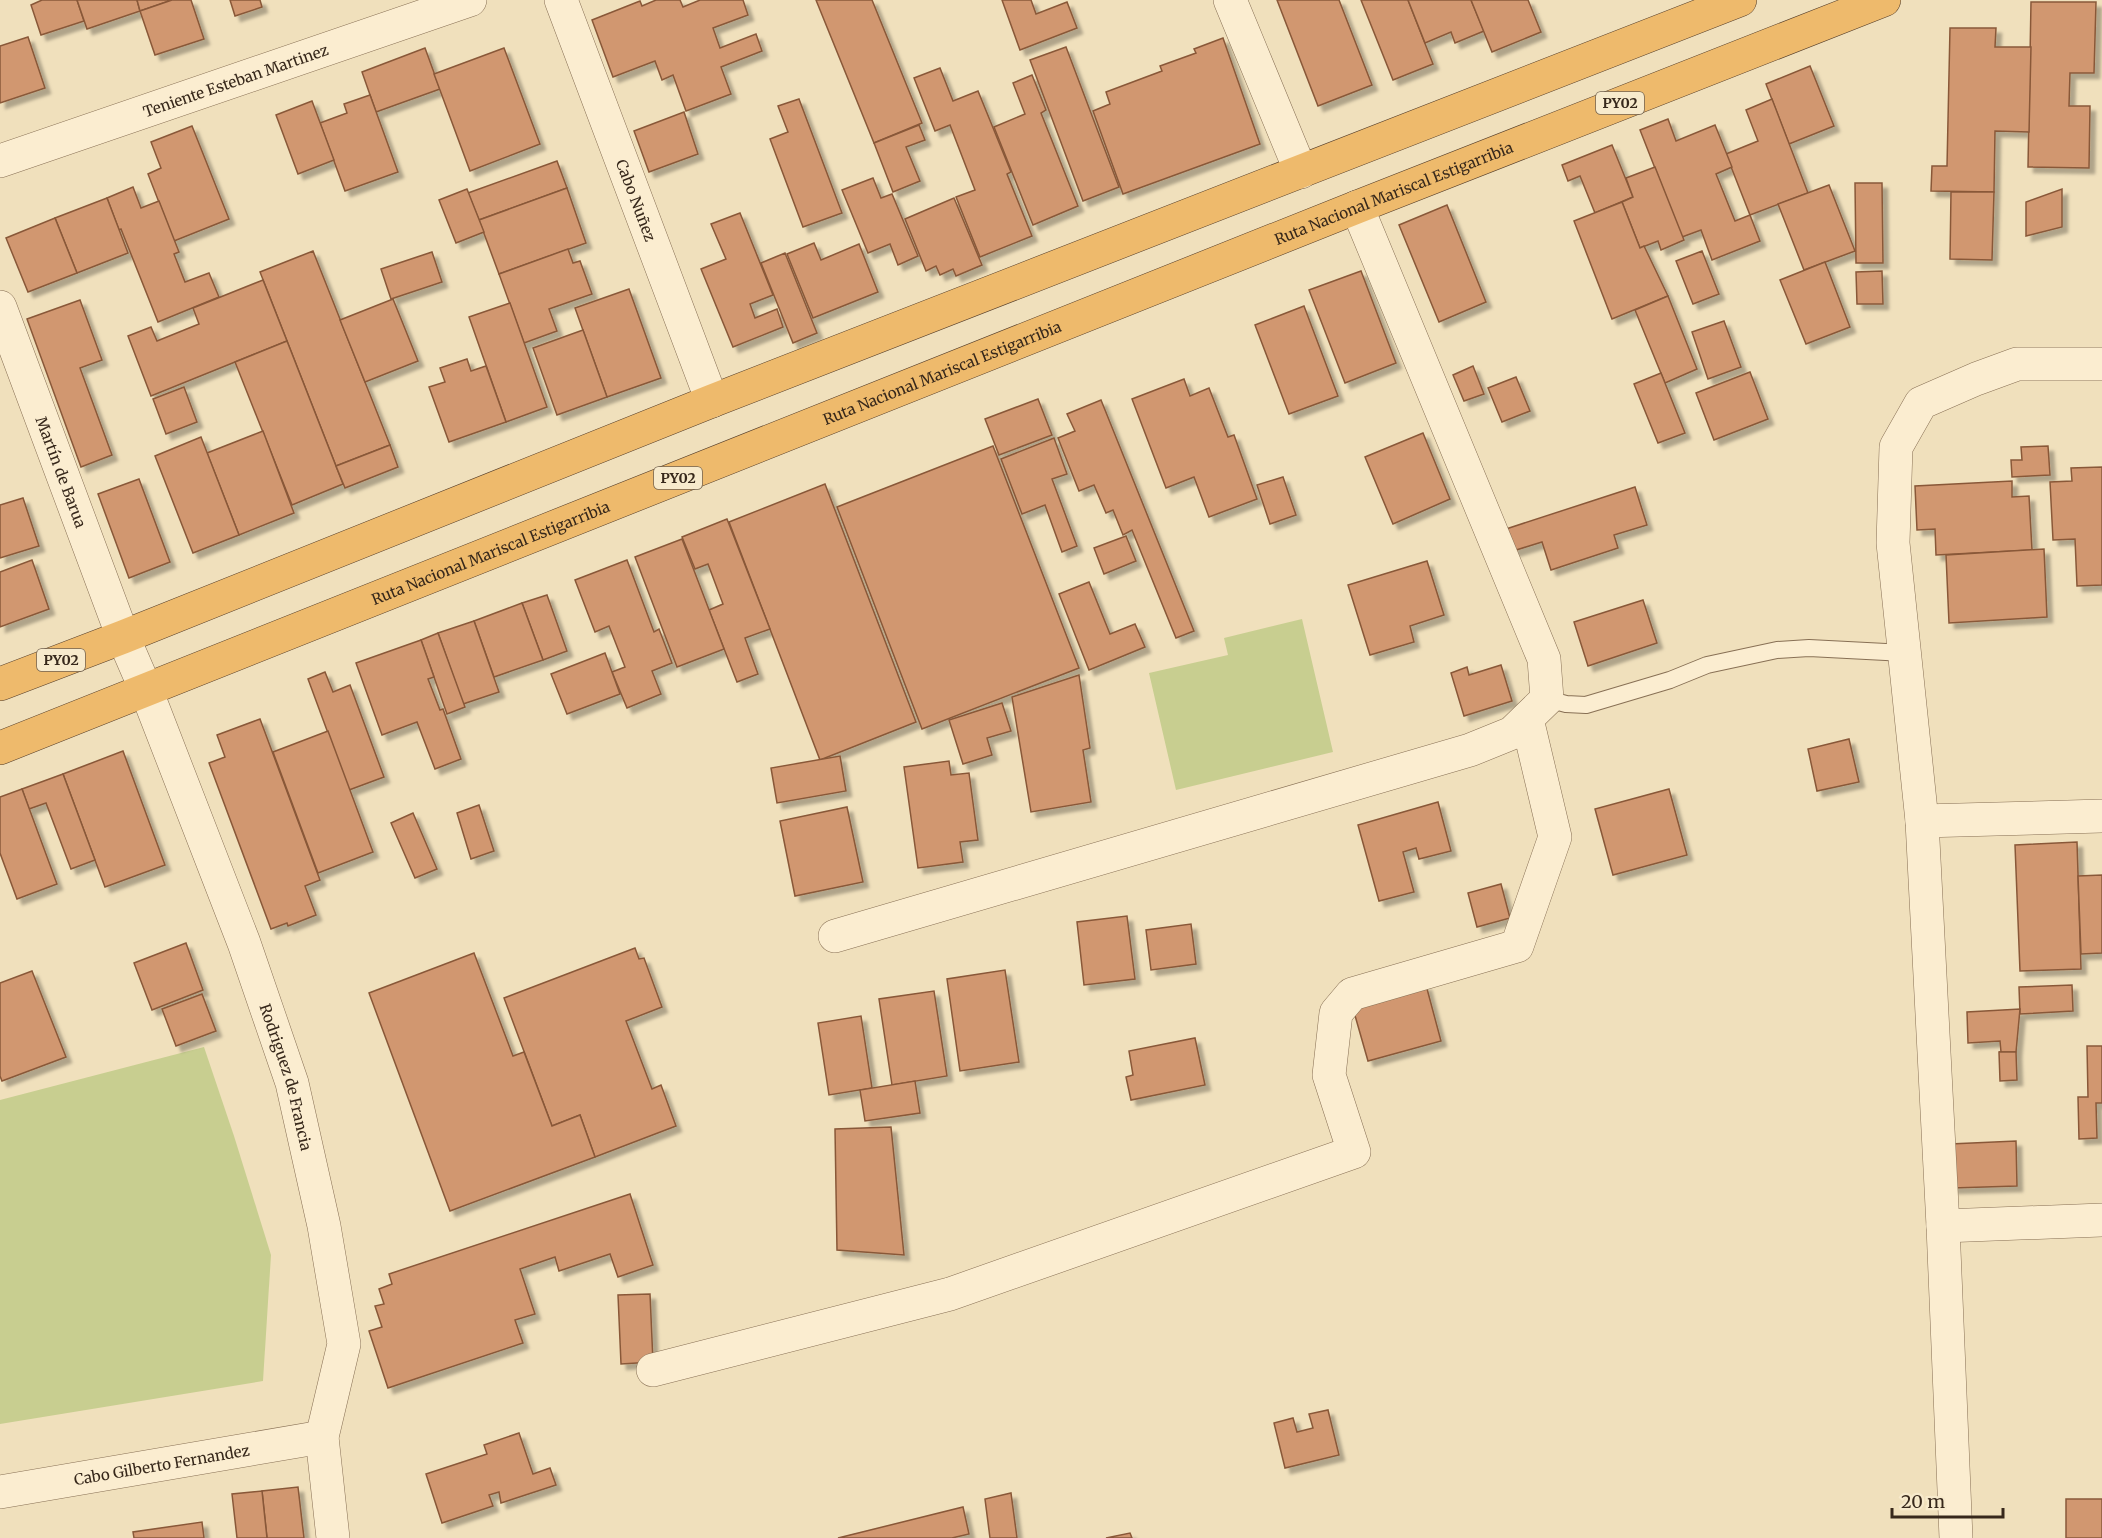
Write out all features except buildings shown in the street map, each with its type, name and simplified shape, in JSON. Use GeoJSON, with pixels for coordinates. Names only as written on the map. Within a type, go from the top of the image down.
{"type":"FeatureCollection","features":[{"type":"Feature","properties":{"kind":"highway","name":"PY02"},"geometry":{"type":"LineString","coordinates":[[0,684],[712,401],[1740,0]]}},
{"type":"Feature","properties":{"kind":"highway","name":"Ruta Nacional Mariscal Estigarribia"},"geometry":{"type":"LineString","coordinates":[[0,748],[1357,207],[1884,0]]}},
{"type":"Feature","properties":{"kind":"street","name":"Teniente Esteban Martinez"},"geometry":{"type":"LineString","coordinates":[[0,160],[470,0]]}},
{"type":"Feature","properties":{"kind":"street","name":"Cabo Nuñez"},"geometry":{"type":"LineString","coordinates":[[561,0],[712,401]]}},
{"type":"Feature","properties":{"kind":"street"},"geometry":{"type":"LineString","coordinates":[[1230,0],[1301,172]]}},
{"type":"Feature","properties":{"kind":"street"},"geometry":{"type":"LineString","coordinates":[[653,1370],[950,1294],[1354,1152],[1329,1075],[1336,1013],[1352,994],[1517,946],[1555,837],[1537,709],[1544,659],[1357,207]]}},
{"type":"Feature","properties":{"kind":"street","name":"Martín de Barua"},"geometry":{"type":"LineString","coordinates":[[0,307],[123,637]]}},
{"type":"Feature","properties":{"kind":"street"},"geometry":{"type":"LineString","coordinates":[[1956,1538],[1922,821],[1893,543],[1896,447],[1921,403],[1976,379],[2017,364],[2102,364]]}},
{"type":"Feature","properties":{"kind":"street","name":"Rodriguez de Francia"},"geometry":{"type":"LineString","coordinates":[[123,637],[146,690],[244,943],[291,1083],[324,1227],[344,1344],[322,1437],[333,1538]]}},
{"type":"Feature","properties":{"kind":"street"},"geometry":{"type":"LineString","coordinates":[[835,936],[1470,750],[1512,733],[1537,709]]}},
{"type":"Feature","properties":{"kind":"street"},"geometry":{"type":"LineString","coordinates":[[1922,821],[2102,816]]}},
{"type":"Feature","properties":{"kind":"street"},"geometry":{"type":"LineString","coordinates":[[1943,1226],[2102,1220]]}},
{"type":"Feature","properties":{"kind":"street","name":"Cabo Gilberto Fernandez"},"geometry":{"type":"LineString","coordinates":[[0,1492],[322,1437]]}},
{"type":"Feature","properties":{"kind":"lane"},"geometry":{"type":"LineString","coordinates":[[1537,709],[1566,704],[1586,705],[1670,680],[1707,665],[1777,650],[1809,648],[1905,652]]}},
{"type":"Feature","properties":{"kind":"green space"},"geometry":{"type":"Polygon","coordinates":[[[1302,619],[1333,752],[1176,790],[1149,673],[1228,655],[1224,638],[1302,619]]]}},
{"type":"Feature","properties":{"kind":"green space"},"geometry":{"type":"Polygon","coordinates":[[[204,1047],[271,1255],[263,1381],[0,1424],[0,1100],[204,1047]]]}}]}
